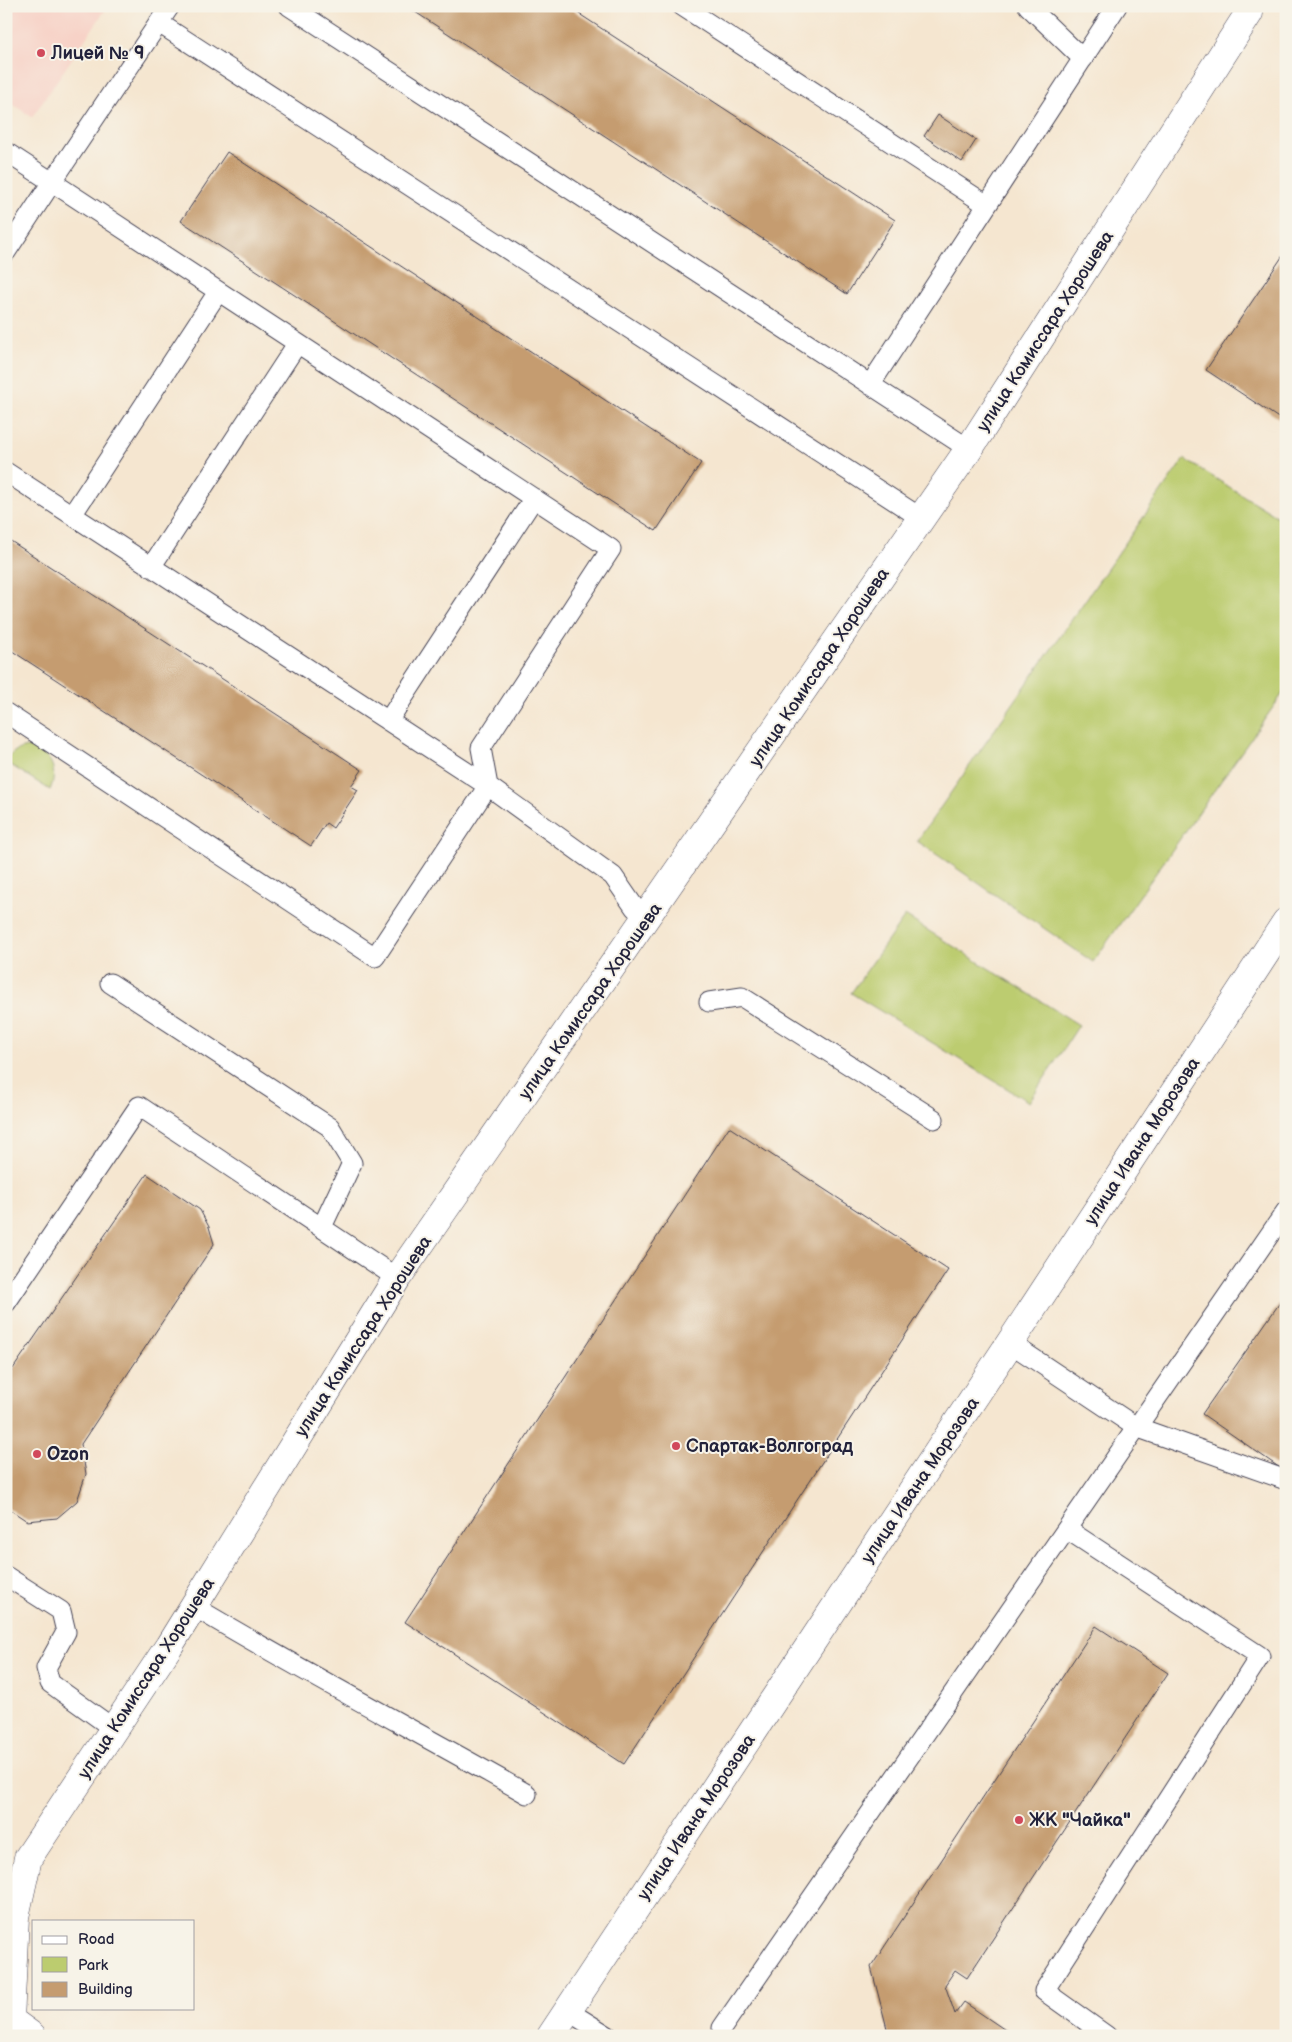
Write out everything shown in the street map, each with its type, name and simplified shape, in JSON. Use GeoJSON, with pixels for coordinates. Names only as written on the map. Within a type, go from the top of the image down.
{"type":"FeatureCollection","features":[{"type":"Feature","properties":{"kind":"street","name":"улица Комиссара Хорошева"},"geometry":{"type":"LineString","coordinates":[[8,2023],[15,1917],[28,1858],[193,1606],[397,1278],[650,914],[969,449],[1249,13],[1246,6]]}},
{"type":"Feature","properties":{"kind":"street","name":"улица Ивана Морозова"},"geometry":{"type":"LineString","coordinates":[[551,2036],[1286,922]]}},
{"type":"Feature","properties":{"kind":"street"},"geometry":{"type":"LineString","coordinates":[[8,2023],[32,2036]]}},
{"type":"Feature","properties":{"kind":"lane"},"geometry":{"type":"LineString","coordinates":[[6,252],[170,6]]}},
{"type":"Feature","properties":{"kind":"lane"},"geometry":{"type":"LineString","coordinates":[[682,6],[987,205]]}},
{"type":"Feature","properties":{"kind":"lane"},"geometry":{"type":"LineString","coordinates":[[1028,6],[1082,60]]}},
{"type":"Feature","properties":{"kind":"lane"},"geometry":{"type":"LineString","coordinates":[[870,384],[1117,6]]}},
{"type":"Feature","properties":{"kind":"lane"},"geometry":{"type":"LineString","coordinates":[[294,8],[969,449]]}},
{"type":"Feature","properties":{"kind":"lane"},"geometry":{"type":"LineString","coordinates":[[159,23],[921,518]]}},
{"type":"Feature","properties":{"kind":"lane"},"geometry":{"type":"LineString","coordinates":[[6,152],[611,548],[481,748],[488,786],[375,957],[6,713]]}},
{"type":"Feature","properties":{"kind":"lane"},"geometry":{"type":"LineString","coordinates":[[72,515],[218,292]]}},
{"type":"Feature","properties":{"kind":"lane"},"geometry":{"type":"LineString","coordinates":[[151,567],[297,344]]}},
{"type":"Feature","properties":{"kind":"lane"},"geometry":{"type":"LineString","coordinates":[[6,472],[488,786],[612,876],[635,908],[650,914]]}},
{"type":"Feature","properties":{"kind":"lane"},"geometry":{"type":"LineString","coordinates":[[388,720],[534,498]]}},
{"type":"Feature","properties":{"kind":"lane"},"geometry":{"type":"LineString","coordinates":[[110,983],[330,1127],[352,1163],[322,1227]]}},
{"type":"Feature","properties":{"kind":"lane"},"geometry":{"type":"LineString","coordinates":[[709,1002],[742,997],[934,1119]]}},
{"type":"Feature","properties":{"kind":"lane"},"geometry":{"type":"LineString","coordinates":[[6,1303],[139,1106],[397,1278]]}},
{"type":"Feature","properties":{"kind":"lane"},"geometry":{"type":"LineString","coordinates":[[725,2033],[1068,1530],[1136,1427],[1286,1211]]}},
{"type":"Feature","properties":{"kind":"lane"},"geometry":{"type":"LineString","coordinates":[[1010,1343],[1136,1427],[1286,1480]]}},
{"type":"Feature","properties":{"kind":"lane"},"geometry":{"type":"LineString","coordinates":[[1068,1530],[1260,1656],[1044,1991],[1107,2036]]}},
{"type":"Feature","properties":{"kind":"lane"},"geometry":{"type":"LineString","coordinates":[[6,1576],[62,1611],[66,1632],[46,1668],[50,1683],[114,1729]]}},
{"type":"Feature","properties":{"kind":"lane"},"geometry":{"type":"LineString","coordinates":[[193,1606],[277,1657],[395,1719],[526,1794]]}},
{"type":"Feature","properties":{"kind":"lane"},"geometry":{"type":"LineString","coordinates":[[568,2011],[608,2036]]}},
{"type":"Feature","properties":{"kind":"shaded area","name":"Лицей № 9"},"geometry":{"type":"Polygon","coordinates":[[[6,6],[108,6],[32,117],[6,100],[6,6]]]}},
{"type":"Feature","properties":{"kind":"green space"},"geometry":{"type":"Polygon","coordinates":[[[1184,459],[1286,522],[1286,689],[1093,962],[917,841],[1184,459]]]}},
{"type":"Feature","properties":{"kind":"green space"},"geometry":{"type":"Polygon","coordinates":[[[29,747],[43,753],[51,763],[54,775],[50,790],[6,762],[15,751],[29,747]]]}},
{"type":"Feature","properties":{"kind":"green space"},"geometry":{"type":"Polygon","coordinates":[[[905,916],[1079,1025],[1029,1102],[851,993],[905,916]]]}},
{"type":"Feature","properties":{"kind":"building"},"geometry":{"type":"Polygon","coordinates":[[[406,6],[567,6],[895,220],[847,294],[406,6]]]}},
{"type":"Feature","properties":{"kind":"building"},"geometry":{"type":"Polygon","coordinates":[[[938,115],[976,140],[962,162],[924,136],[938,115]]]}},
{"type":"Feature","properties":{"kind":"building"},"geometry":{"type":"Polygon","coordinates":[[[227,152],[701,463],[656,531],[181,221],[227,152]]]}},
{"type":"Feature","properties":{"kind":"building"},"geometry":{"type":"Polygon","coordinates":[[[1286,251],[1286,423],[1206,370],[1286,251]]]}},
{"type":"Feature","properties":{"kind":"building"},"geometry":{"type":"Polygon","coordinates":[[[6,538],[362,770],[351,786],[358,790],[333,828],[326,823],[311,846],[6,647],[6,538]]]}},
{"type":"Feature","properties":{"kind":"building","name":"Спартак-Волгоград"},"geometry":{"type":"Polygon","coordinates":[[[729,1127],[948,1270],[624,1764],[405,1622],[729,1127]]]}},
{"type":"Feature","properties":{"kind":"building"},"geometry":{"type":"Polygon","coordinates":[[[147,1174],[200,1210],[209,1227],[214,1244],[81,1444],[86,1474],[77,1501],[57,1518],[27,1521],[6,1507],[6,1379],[147,1174]]]}},
{"type":"Feature","properties":{"kind":"building"},"geometry":{"type":"Polygon","coordinates":[[[1286,1294],[1286,1466],[1283,1470],[1202,1414],[1286,1294]]]}},
{"type":"Feature","properties":{"kind":"building","name":"ЖК \"Чайка\""},"geometry":{"type":"Polygon","coordinates":[[[1096,1626],[1168,1673],[967,1978],[955,1970],[945,1985],[955,2014],[964,2002],[1014,2036],[889,2036],[871,1967],[1096,1626]]]}},
{"type":"Feature","properties":{"kind":"place","name":"Лицей № 9"},"geometry":{"type":"Point","coordinates":[41,53]}},
{"type":"Feature","properties":{"kind":"place","name":"Спартак-Волгоград"},"geometry":{"type":"Point","coordinates":[676,1446]}},
{"type":"Feature","properties":{"kind":"place","name":"Ozon"},"geometry":{"type":"Point","coordinates":[37,1454]}},
{"type":"Feature","properties":{"kind":"place","name":"ЖК \"Чайка\""},"geometry":{"type":"Point","coordinates":[1019,1820]}}]}
